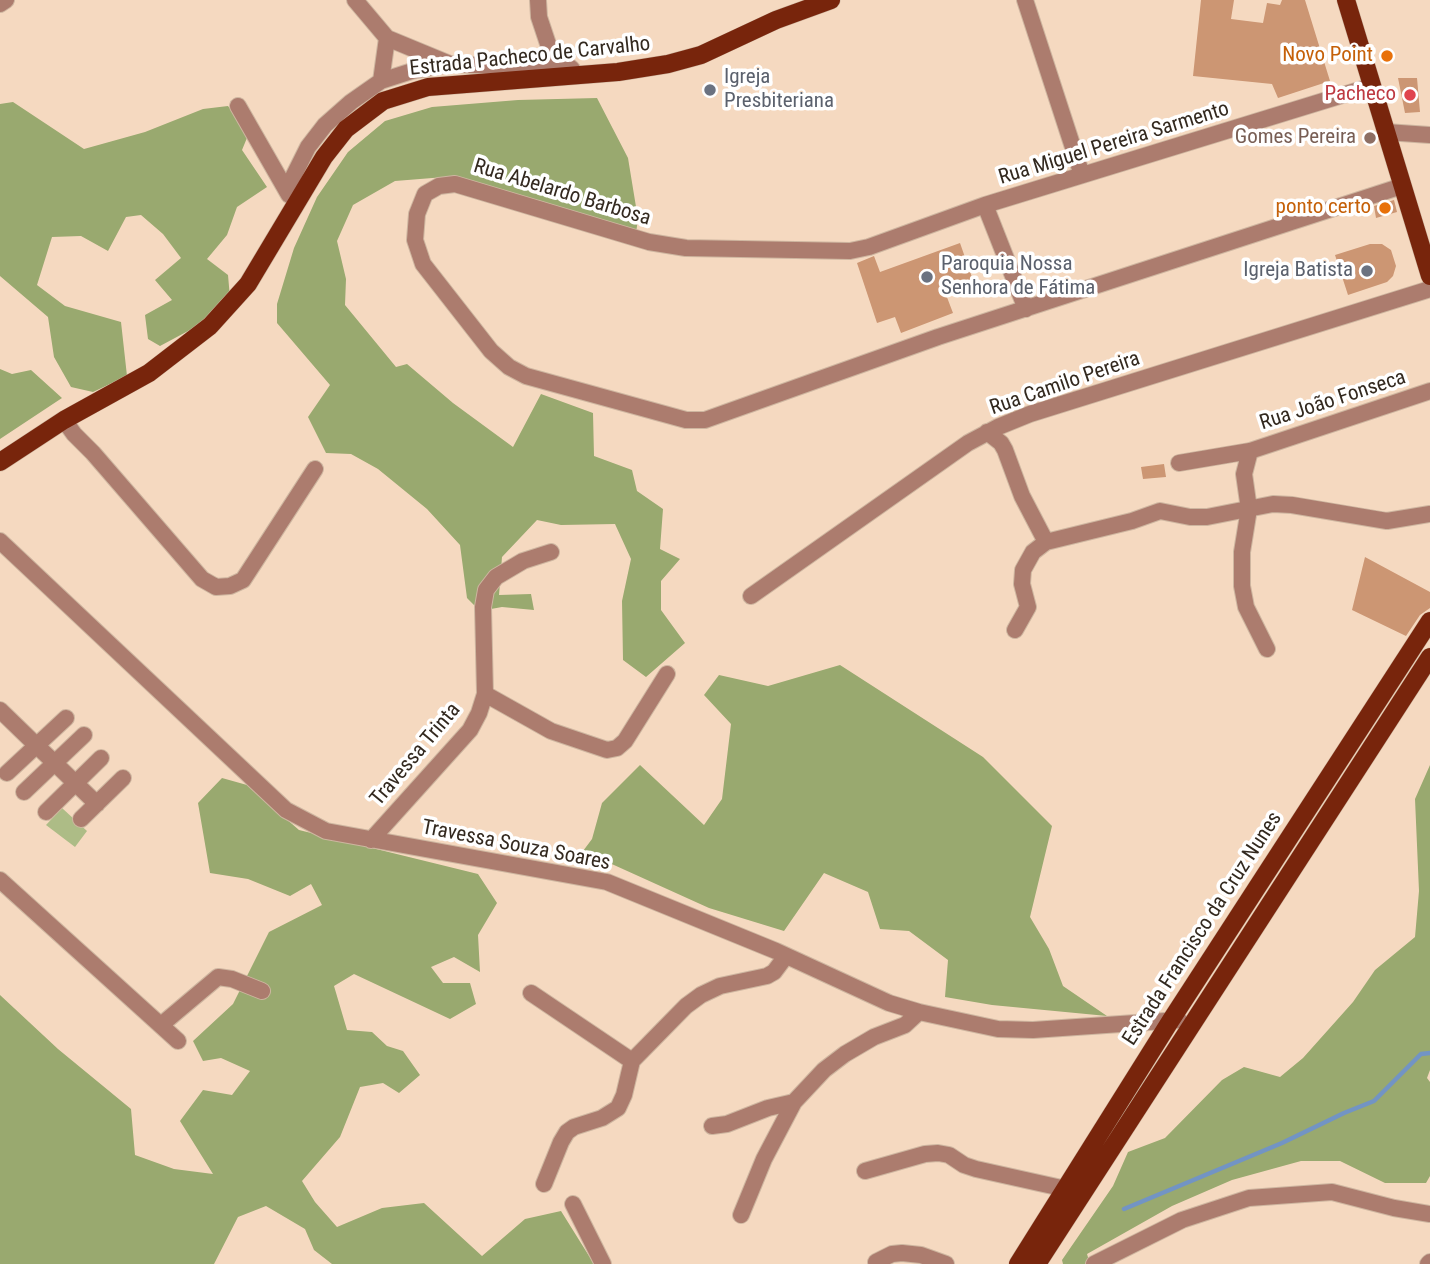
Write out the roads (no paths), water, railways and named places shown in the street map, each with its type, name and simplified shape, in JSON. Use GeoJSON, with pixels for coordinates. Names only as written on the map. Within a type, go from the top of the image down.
{"type":"FeatureCollection","features":[{"type":"Feature","properties":{"kind":"main road","name":"Estrada Pacheco de Carvalho"},"geometry":{"type":"LineString","coordinates":[[0,462],[64,419],[149,373],[209,326],[248,284],[324,157],[346,129],[383,101],[428,87],[600,74],[668,64],[701,55],[776,20],[831,0]]}},
{"type":"Feature","properties":{"kind":"main road"},"geometry":{"type":"LineString","coordinates":[[1346,0],[1430,276]]}},
{"type":"Feature","properties":{"kind":"main road","name":"Estrada Francisco da Cruz Nunes"},"geometry":{"type":"LineString","coordinates":[[1018,1264],[1171,1020],[1430,621]]}},
{"type":"Feature","properties":{"kind":"main road","name":"Estrada Francisco da Cruz Nunes"},"geometry":{"type":"LineString","coordinates":[[1037,1264],[1430,657]]}},
{"type":"Feature","properties":{"kind":"street"},"geometry":{"type":"LineString","coordinates":[[0,4],[6,0]]}},
{"type":"Feature","properties":{"kind":"street"},"geometry":{"type":"LineString","coordinates":[[355,0],[387,38],[450,64]]}},
{"type":"Feature","properties":{"kind":"street"},"geometry":{"type":"LineString","coordinates":[[538,0],[539,17],[548,44],[555,55],[572,69]]}},
{"type":"Feature","properties":{"kind":"street"},"geometry":{"type":"LineString","coordinates":[[1025,0],[1083,175]]}},
{"type":"Feature","properties":{"kind":"street"},"geometry":{"type":"LineString","coordinates":[[381,81],[387,38]]}},
{"type":"Feature","properties":{"kind":"street"},"geometry":{"type":"LineString","coordinates":[[287,189],[308,146],[325,125],[381,81],[412,71],[450,64],[572,69],[600,74]]}},
{"type":"Feature","properties":{"kind":"street","name":"Rua Miguel Pereira Sarmento"},"geometry":{"type":"LineString","coordinates":[[869,247],[985,205],[1372,86]]}},
{"type":"Feature","properties":{"kind":"street"},"geometry":{"type":"LineString","coordinates":[[238,106],[287,189],[293,207]]}},
{"type":"Feature","properties":{"kind":"street"},"geometry":{"type":"LineString","coordinates":[[1386,132],[1430,135]]}},
{"type":"Feature","properties":{"kind":"street","name":"Rua Abelardo Barbosa"},"geometry":{"type":"LineString","coordinates":[[869,247],[830,252],[686,248],[649,242],[455,184],[439,186],[425,194],[417,214],[415,240],[423,264],[491,351],[509,367],[526,376],[686,420],[705,420],[724,415],[1026,309]]}},
{"type":"Feature","properties":{"kind":"street"},"geometry":{"type":"LineString","coordinates":[[985,205],[1026,309],[1402,186]]}},
{"type":"Feature","properties":{"kind":"street","name":"Rua Camilo Pereira"},"geometry":{"type":"LineString","coordinates":[[751,596],[916,478],[987,432],[1030,414],[1430,289]]}},
{"type":"Feature","properties":{"kind":"street","name":"Rua João Fonseca"},"geometry":{"type":"LineString","coordinates":[[1179,463],[1250,451],[1430,391]]}},
{"type":"Feature","properties":{"kind":"street"},"geometry":{"type":"LineString","coordinates":[[64,419],[74,434],[202,579],[216,587],[230,586],[243,580],[315,469]]}},
{"type":"Feature","properties":{"kind":"street"},"geometry":{"type":"LineString","coordinates":[[987,432],[1001,443],[1005,450],[1022,496],[1046,542]]}},
{"type":"Feature","properties":{"kind":"street","name":"Rua João Fonseca"},"geometry":{"type":"LineString","coordinates":[[1250,451],[1244,474],[1249,509],[1242,552],[1242,586],[1246,607],[1267,649]]}},
{"type":"Feature","properties":{"kind":"street"},"geometry":{"type":"LineString","coordinates":[[1016,630],[1028,607],[1022,584],[1023,570],[1033,552],[1046,542],[1132,521],[1160,511],[1190,517],[1207,517],[1273,504],[1387,521],[1430,514]]}},
{"type":"Feature","properties":{"kind":"street","name":"Travessa Souza Soares"},"geometry":{"type":"LineString","coordinates":[[0,541],[285,810],[326,831],[607,882],[786,956],[889,1003],[919,1012],[998,1028],[1033,1030],[1195,1020]]}},
{"type":"Feature","properties":{"kind":"street"},"geometry":{"type":"LineString","coordinates":[[551,552],[523,561],[496,577],[486,590],[483,607],[485,694],[551,731],[607,750],[617,748],[625,741],[667,674]]}},
{"type":"Feature","properties":{"kind":"street","name":"Travessa Trinta"},"geometry":{"type":"LineString","coordinates":[[371,840],[470,730],[485,694]]}},
{"type":"Feature","properties":{"kind":"street"},"geometry":{"type":"LineString","coordinates":[[0,710],[97,804]]}},
{"type":"Feature","properties":{"kind":"street"},"geometry":{"type":"LineString","coordinates":[[7,773],[66,718]]}},
{"type":"Feature","properties":{"kind":"street"},"geometry":{"type":"LineString","coordinates":[[24,792],[84,735]]}},
{"type":"Feature","properties":{"kind":"street"},"geometry":{"type":"LineString","coordinates":[[46,812],[101,758]]}},
{"type":"Feature","properties":{"kind":"street"},"geometry":{"type":"LineString","coordinates":[[81,819],[123,778]]}},
{"type":"Feature","properties":{"kind":"street"},"geometry":{"type":"LineString","coordinates":[[0,880],[178,1041]]}},
{"type":"Feature","properties":{"kind":"street"},"geometry":{"type":"LineString","coordinates":[[544,1184],[561,1142],[568,1132],[618,1108],[632,1061],[686,1006],[720,986],[767,976],[774,972],[786,956]]}},
{"type":"Feature","properties":{"kind":"street"},"geometry":{"type":"LineString","coordinates":[[160,1025],[218,976],[262,992]]}},
{"type":"Feature","properties":{"kind":"street"},"geometry":{"type":"LineString","coordinates":[[531,993],[632,1061]]}},
{"type":"Feature","properties":{"kind":"street"},"geometry":{"type":"LineString","coordinates":[[741,1216],[764,1159],[793,1102],[824,1070],[845,1054],[874,1037],[905,1026],[919,1012]]}},
{"type":"Feature","properties":{"kind":"street"},"geometry":{"type":"LineString","coordinates":[[712,1126],[727,1124],[768,1108],[793,1102]]}},
{"type":"Feature","properties":{"kind":"street"},"geometry":{"type":"LineString","coordinates":[[866,1171],[925,1154],[938,1153],[976,1169],[1064,1187],[1082,1194]]}},
{"type":"Feature","properties":{"kind":"street"},"geometry":{"type":"LineString","coordinates":[[1094,1264],[1182,1220],[1249,1198],[1332,1192],[1430,1214]]}},
{"type":"Feature","properties":{"kind":"street"},"geometry":{"type":"LineString","coordinates":[[573,1204],[603,1264]]}},
{"type":"Feature","properties":{"kind":"street"},"geometry":{"type":"LineString","coordinates":[[876,1262],[892,1254],[902,1253],[921,1255],[946,1264]]}},
{"type":"Feature","properties":{"kind":"waterway"},"geometry":{"type":"LineString","coordinates":[[1124,1209],[1374,1101],[1421,1054],[1430,1053]]}},
{"type":"Feature","properties":{"kind":"place","name":"Novo Point"},"geometry":{"type":"Point","coordinates":[1387,56]}},
{"type":"Feature","properties":{"kind":"place","name":"Igreja Presbiteriana"},"geometry":{"type":"Point","coordinates":[710,90]}},
{"type":"Feature","properties":{"kind":"place","name":"Pacheco"},"geometry":{"type":"Point","coordinates":[1410,95]}},
{"type":"Feature","properties":{"kind":"place","name":"Gomes Pereira"},"geometry":{"type":"Point","coordinates":[1370,138]}},
{"type":"Feature","properties":{"kind":"place","name":"ponto certo"},"geometry":{"type":"Point","coordinates":[1385,208]}},
{"type":"Feature","properties":{"kind":"place","name":"Igreja Batista"},"geometry":{"type":"Point","coordinates":[1367,271]}},
{"type":"Feature","properties":{"kind":"place","name":"Paroquia Nossa Senhora de Fátima"},"geometry":{"type":"Point","coordinates":[927,277]}}]}
